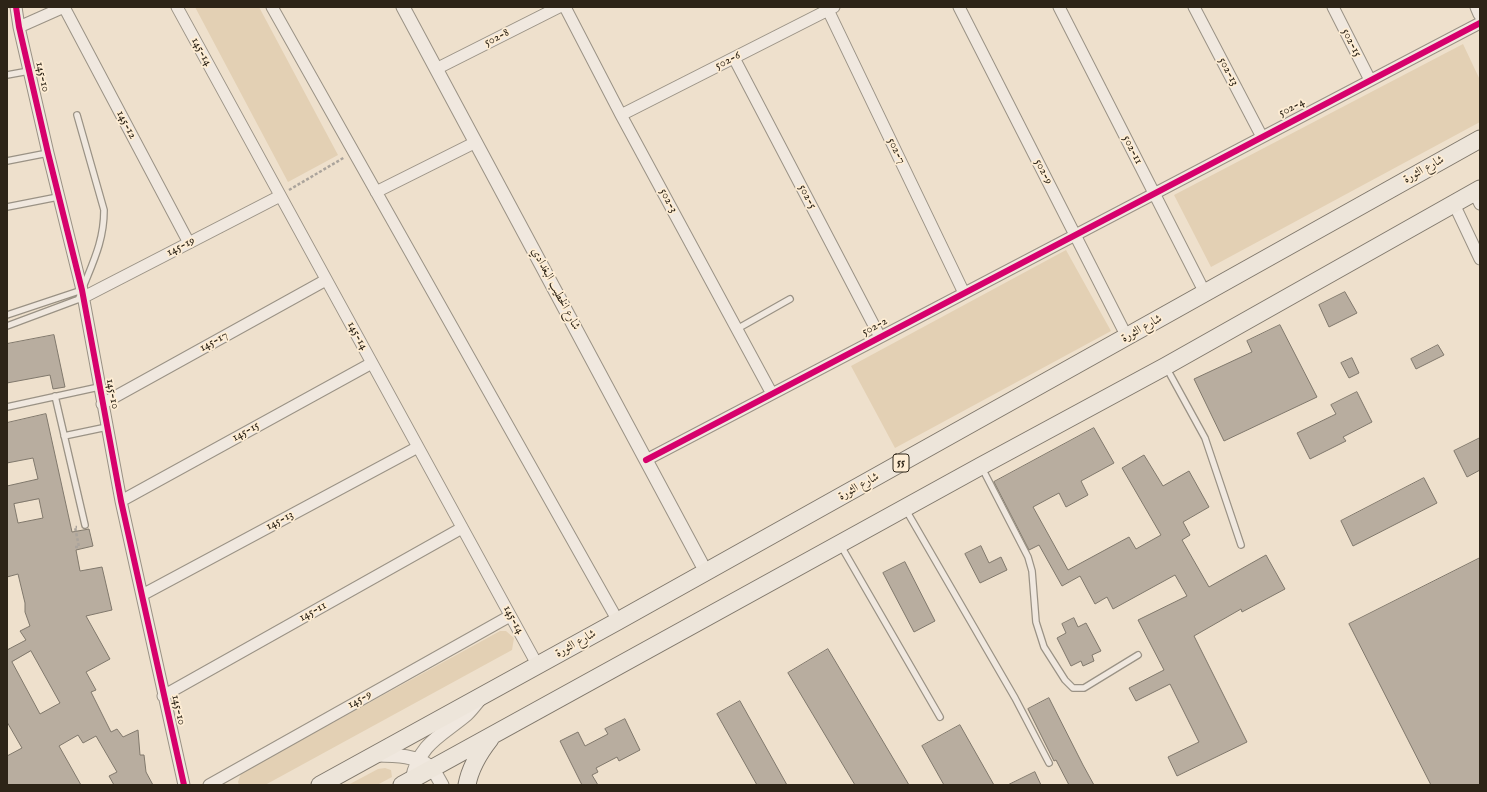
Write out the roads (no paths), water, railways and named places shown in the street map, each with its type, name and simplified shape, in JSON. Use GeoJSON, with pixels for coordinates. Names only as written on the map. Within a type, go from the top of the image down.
{"type":"FeatureCollection","features":[{"type":"Feature","properties":{"kind":"main road","name":"شارع الثورة"},"geometry":{"type":"LineString","coordinates":[[320,785],[538,666],[1480,139]]}},
{"type":"Feature","properties":{"kind":"main road"},"geometry":{"type":"LineString","coordinates":[[410,783],[432,769],[981,466],[1166,366],[1454,204],[1478,195]]}},
{"type":"Feature","properties":{"kind":"main road"},"geometry":{"type":"LineString","coordinates":[[467,785],[468,778],[478,756],[492,736]]}},
{"type":"Feature","properties":{"kind":"street","name":"145-10"},"geometry":{"type":"LineString","coordinates":[[16,7],[29,71],[82,294],[121,501],[163,696],[184,785]]}},
{"type":"Feature","properties":{"kind":"street"},"geometry":{"type":"LineString","coordinates":[[19,27],[64,7]]}},
{"type":"Feature","properties":{"kind":"street","name":"145-12"},"geometry":{"type":"LineString","coordinates":[[64,7],[189,243]]}},
{"type":"Feature","properties":{"kind":"street","name":"145-14"},"geometry":{"type":"LineString","coordinates":[[177,7],[538,666]]}},
{"type":"Feature","properties":{"kind":"street"},"geometry":{"type":"LineString","coordinates":[[272,7],[618,621]]}},
{"type":"Feature","properties":{"kind":"street","name":"شارع الخطيب البغدادي"},"geometry":{"type":"LineString","coordinates":[[403,7],[706,572]]}},
{"type":"Feature","properties":{"kind":"street","name":"502-8"},"geometry":{"type":"LineString","coordinates":[[436,69],[559,7]]}},
{"type":"Feature","properties":{"kind":"street","name":"502-3"},"geometry":{"type":"LineString","coordinates":[[565,7],[621,115],[772,394]]}},
{"type":"Feature","properties":{"kind":"street","name":"502-9"},"geometry":{"type":"LineString","coordinates":[[959,7],[1127,337]]}},
{"type":"Feature","properties":{"kind":"street","name":"502-11"},"geometry":{"type":"LineString","coordinates":[[1059,7],[1205,293]]}},
{"type":"Feature","properties":{"kind":"street","name":"502-13"},"geometry":{"type":"LineString","coordinates":[[1194,7],[1262,137]]}},
{"type":"Feature","properties":{"kind":"street","name":"502-15"},"geometry":{"type":"LineString","coordinates":[[1333,7],[1370,80]]}},
{"type":"Feature","properties":{"kind":"street"},"geometry":{"type":"LineString","coordinates":[[1477,7],[1480,14]]}},
{"type":"Feature","properties":{"kind":"street","name":"502-6"},"geometry":{"type":"LineString","coordinates":[[621,115],[831,8]]}},
{"type":"Feature","properties":{"kind":"street","name":"502-7"},"geometry":{"type":"LineString","coordinates":[[831,8],[964,293]]}},
{"type":"Feature","properties":{"kind":"street","name":"502-4"},"geometry":{"type":"LineString","coordinates":[[1115,214],[1480,23]]}},
{"type":"Feature","properties":{"kind":"street","name":"502-5"},"geometry":{"type":"LineString","coordinates":[[734,58],[880,337]]}},
{"type":"Feature","properties":{"kind":"street"},"geometry":{"type":"LineString","coordinates":[[376,192],[476,142]]}},
{"type":"Feature","properties":{"kind":"street","name":"145-19"},"geometry":{"type":"LineString","coordinates":[[82,294],[189,243],[280,196]]}},
{"type":"Feature","properties":{"kind":"street"},"geometry":{"type":"LineString","coordinates":[[1454,204],[1480,259]]}},
{"type":"Feature","properties":{"kind":"street","name":"502-2"},"geometry":{"type":"LineString","coordinates":[[646,460],[1115,214]]}},
{"type":"Feature","properties":{"kind":"street","name":"145-17"},"geometry":{"type":"LineString","coordinates":[[102,404],[326,280]]}},
{"type":"Feature","properties":{"kind":"street","name":"145-15"},"geometry":{"type":"LineString","coordinates":[[121,501],[372,363]]}},
{"type":"Feature","properties":{"kind":"street","name":"145-13"},"geometry":{"type":"LineString","coordinates":[[142,596],[418,447]]}},
{"type":"Feature","properties":{"kind":"street","name":"145-11"},"geometry":{"type":"LineString","coordinates":[[163,696],[462,528]]}},
{"type":"Feature","properties":{"kind":"street","name":"145-9"},"geometry":{"type":"LineString","coordinates":[[209,785],[510,616]]}},
{"type":"Feature","properties":{"kind":"street"},"geometry":{"type":"LineString","coordinates":[[410,783],[417,761],[431,742],[468,713],[481,697]]}},
{"type":"Feature","properties":{"kind":"street"},"geometry":{"type":"LineString","coordinates":[[372,756],[397,755],[417,761],[432,769],[442,785]]}},
{"type":"Feature","properties":{"kind":"lane"},"geometry":{"type":"LineString","coordinates":[[7,75],[29,71]]}},
{"type":"Feature","properties":{"kind":"lane"},"geometry":{"type":"LineString","coordinates":[[7,326],[82,294],[100,244],[104,210],[77,115]]}},
{"type":"Feature","properties":{"kind":"lane"},"geometry":{"type":"LineString","coordinates":[[7,162],[48,153]]}},
{"type":"Feature","properties":{"kind":"lane"},"geometry":{"type":"LineString","coordinates":[[7,207],[58,197]]}},
{"type":"Feature","properties":{"kind":"lane"},"geometry":{"type":"LineString","coordinates":[[7,315],[82,294]]}},
{"type":"Feature","properties":{"kind":"lane"},"geometry":{"type":"LineString","coordinates":[[737,329],[790,299]]}},
{"type":"Feature","properties":{"kind":"lane"},"geometry":{"type":"LineString","coordinates":[[1166,366],[1204,438],[1241,545]]}},
{"type":"Feature","properties":{"kind":"lane"},"geometry":{"type":"LineString","coordinates":[[7,407],[99,387]]}},
{"type":"Feature","properties":{"kind":"lane"},"geometry":{"type":"LineString","coordinates":[[55,396],[85,525]]}},
{"type":"Feature","properties":{"kind":"lane"},"geometry":{"type":"LineString","coordinates":[[64,436],[107,427]]}},
{"type":"Feature","properties":{"kind":"lane"},"geometry":{"type":"LineString","coordinates":[[981,466],[1028,557],[1032,571],[1036,622],[1044,647],[1065,680],[1073,688],[1084,688],[1138,655]]}},
{"type":"Feature","properties":{"kind":"lane"},"geometry":{"type":"LineString","coordinates":[[905,508],[1015,698],[1049,763]]}},
{"type":"Feature","properties":{"kind":"lane"},"geometry":{"type":"LineString","coordinates":[[840,544],[940,716]]}}]}
